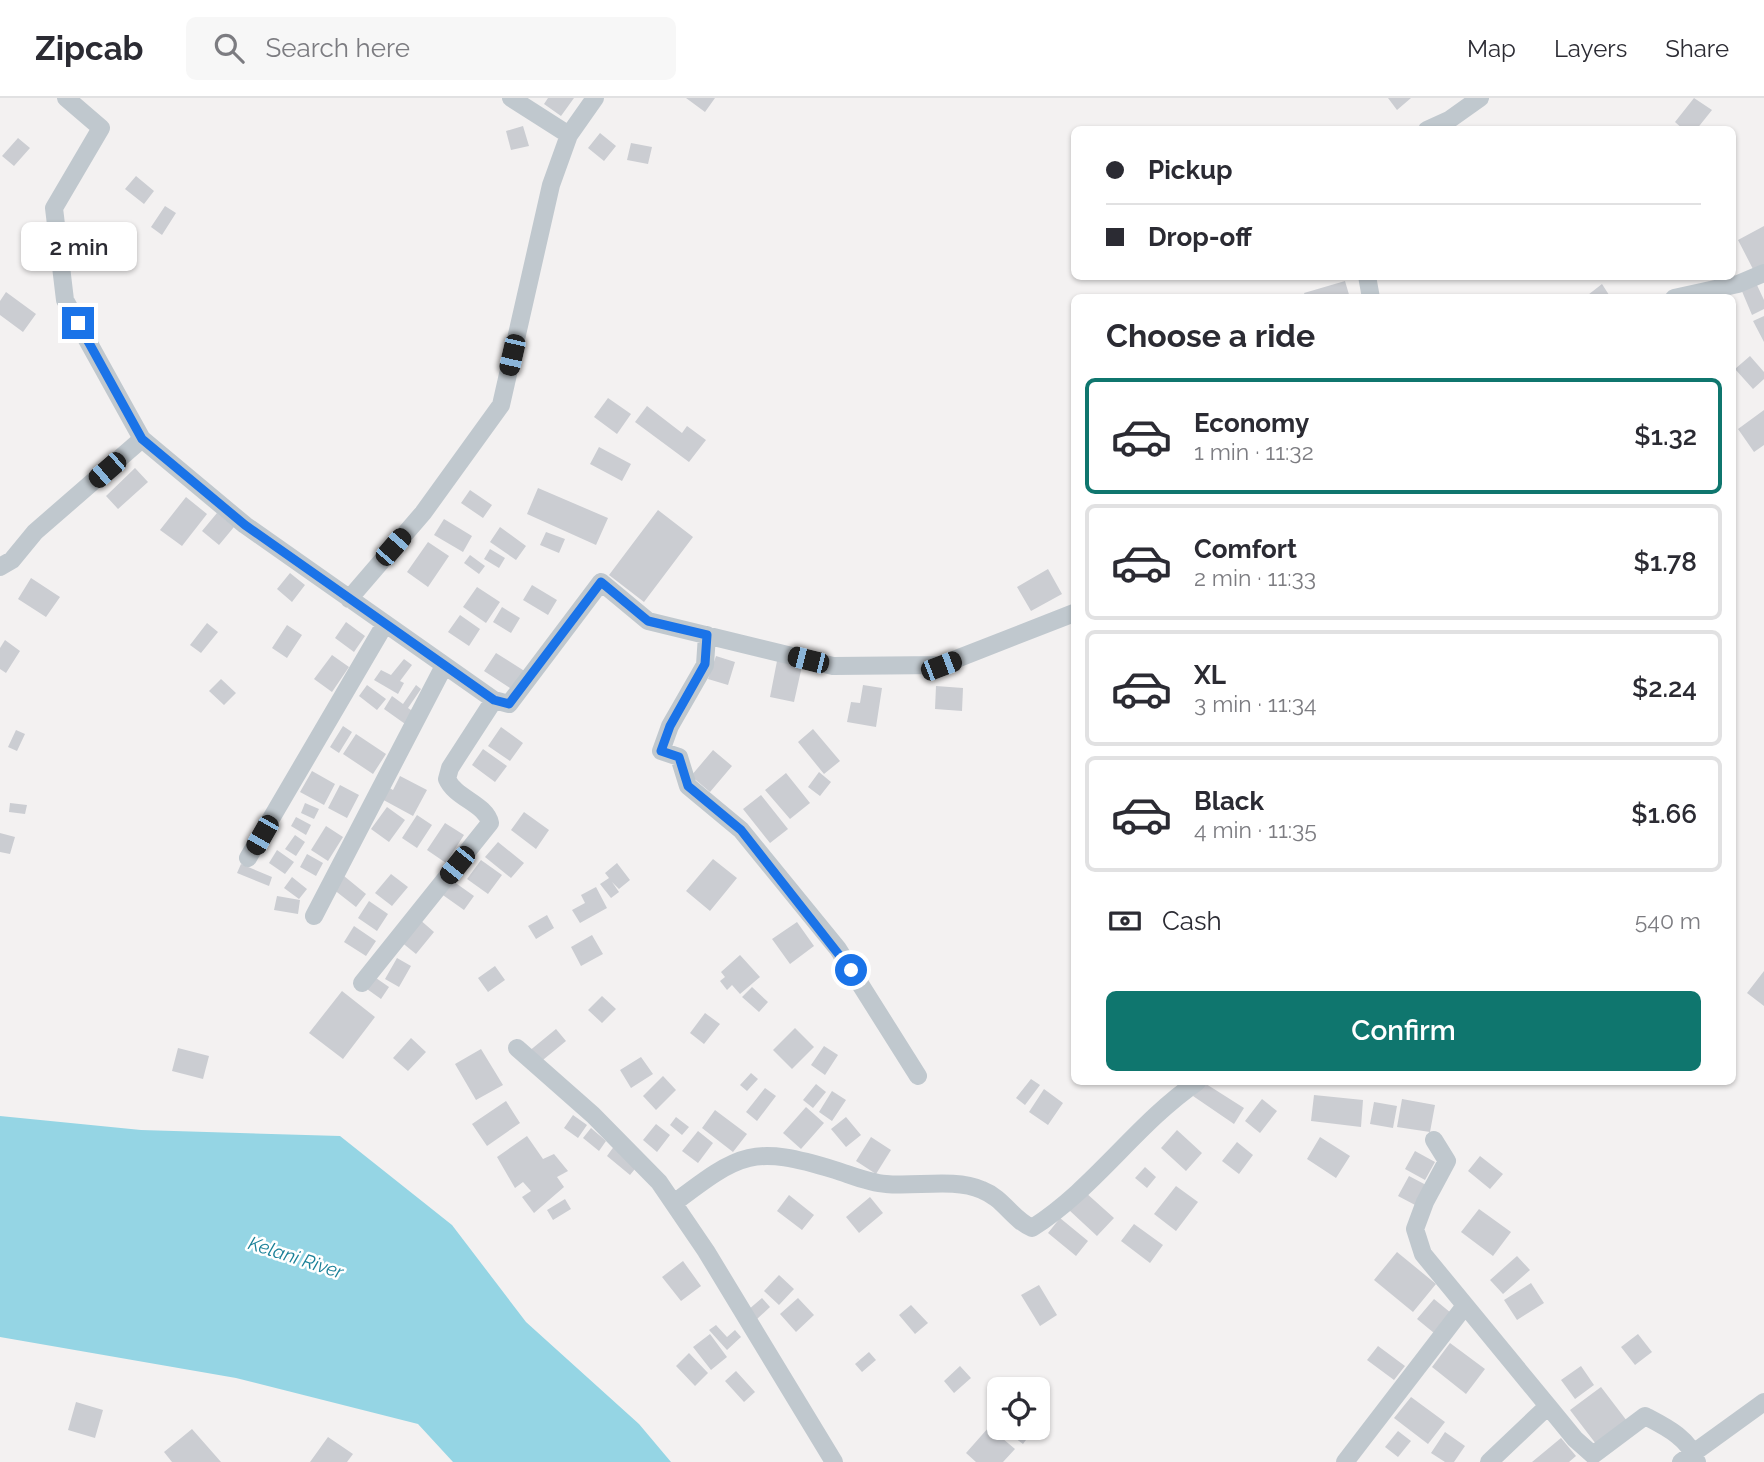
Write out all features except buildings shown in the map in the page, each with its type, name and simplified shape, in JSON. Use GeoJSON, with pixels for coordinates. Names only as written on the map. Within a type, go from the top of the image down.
{"type":"FeatureCollection","features":[{"type":"Feature","properties":{"kind":"street"},"geometry":{"type":"LineString","coordinates":[[66,98],[101,128],[54,208],[65,300],[142,439],[245,525],[494,700],[509,704],[601,582],[648,621],[833,666],[941,666],[1071,614]]}},
{"type":"Feature","properties":{"kind":"street"},"geometry":{"type":"LineString","coordinates":[[511,98],[569,135]]}},
{"type":"Feature","properties":{"kind":"street"},"geometry":{"type":"LineString","coordinates":[[349,599],[423,513],[501,405],[551,185],[569,135],[595,98]]}},
{"type":"Feature","properties":{"kind":"street"},"geometry":{"type":"LineString","coordinates":[[1436,126],[1480,98]]}},
{"type":"Feature","properties":{"kind":"street"},"geometry":{"type":"LineString","coordinates":[[1692,294],[1738,284],[1764,273]]}},
{"type":"Feature","properties":{"kind":"street"},"geometry":{"type":"LineString","coordinates":[[4,561],[142,439]]}},
{"type":"Feature","properties":{"kind":"street"},"geometry":{"type":"LineString","coordinates":[[248,858],[385,624]]}},
{"type":"Feature","properties":{"kind":"street"},"geometry":{"type":"LineString","coordinates":[[707,635],[705,664],[670,726],[661,751],[679,757],[688,786],[741,830],[838,949],[918,1076]]}},
{"type":"Feature","properties":{"kind":"street"},"geometry":{"type":"LineString","coordinates":[[314,916],[444,666]]}},
{"type":"Feature","properties":{"kind":"street"},"geometry":{"type":"LineString","coordinates":[[362,983],[491,823],[487,815],[452,789],[447,779],[450,768],[494,700]]}},
{"type":"Feature","properties":{"kind":"street"},"geometry":{"type":"LineString","coordinates":[[517,1048],[616,1137],[674,1203],[834,1462]]}},
{"type":"Feature","properties":{"kind":"street"},"geometry":{"type":"LineString","coordinates":[[674,1203],[723,1165],[766,1154],[802,1160],[883,1184],[972,1186],[1005,1203],[1025,1226],[1032,1228],[1062,1209],[1167,1103],[1193,1085]]}},
{"type":"Feature","properties":{"kind":"street"},"geometry":{"type":"LineString","coordinates":[[1434,1140],[1447,1161],[1425,1202],[1415,1229],[1423,1254],[1575,1439],[1593,1455],[1645,1416],[1673,1430],[1690,1458],[1764,1402]]}},
{"type":"Feature","properties":{"kind":"street"},"geometry":{"type":"LineString","coordinates":[[1345,1462],[1464,1307]]}},
{"type":"Feature","properties":{"kind":"street"},"geometry":{"type":"LineString","coordinates":[[1489,1462],[1548,1406]]}},
{"type":"Feature","properties":{"kind":"water","name":"Kelani River"},"geometry":{"type":"Polygon","coordinates":[[[0,1116],[141,1130],[340,1136],[452,1225],[526,1322],[639,1424],[671,1462],[453,1462],[418,1424],[236,1378],[0,1337],[0,1116]]]}},
{"type":"Feature","properties":{"kind":"route"},"geometry":{"type":"LineString","coordinates":[[78,323],[142,439],[245,525],[494,700],[509,704],[601,582],[648,621],[707,635],[705,664],[670,726],[661,751],[679,757],[688,786],[710,801],[741,830],[838,949],[851,970]]}}]}
